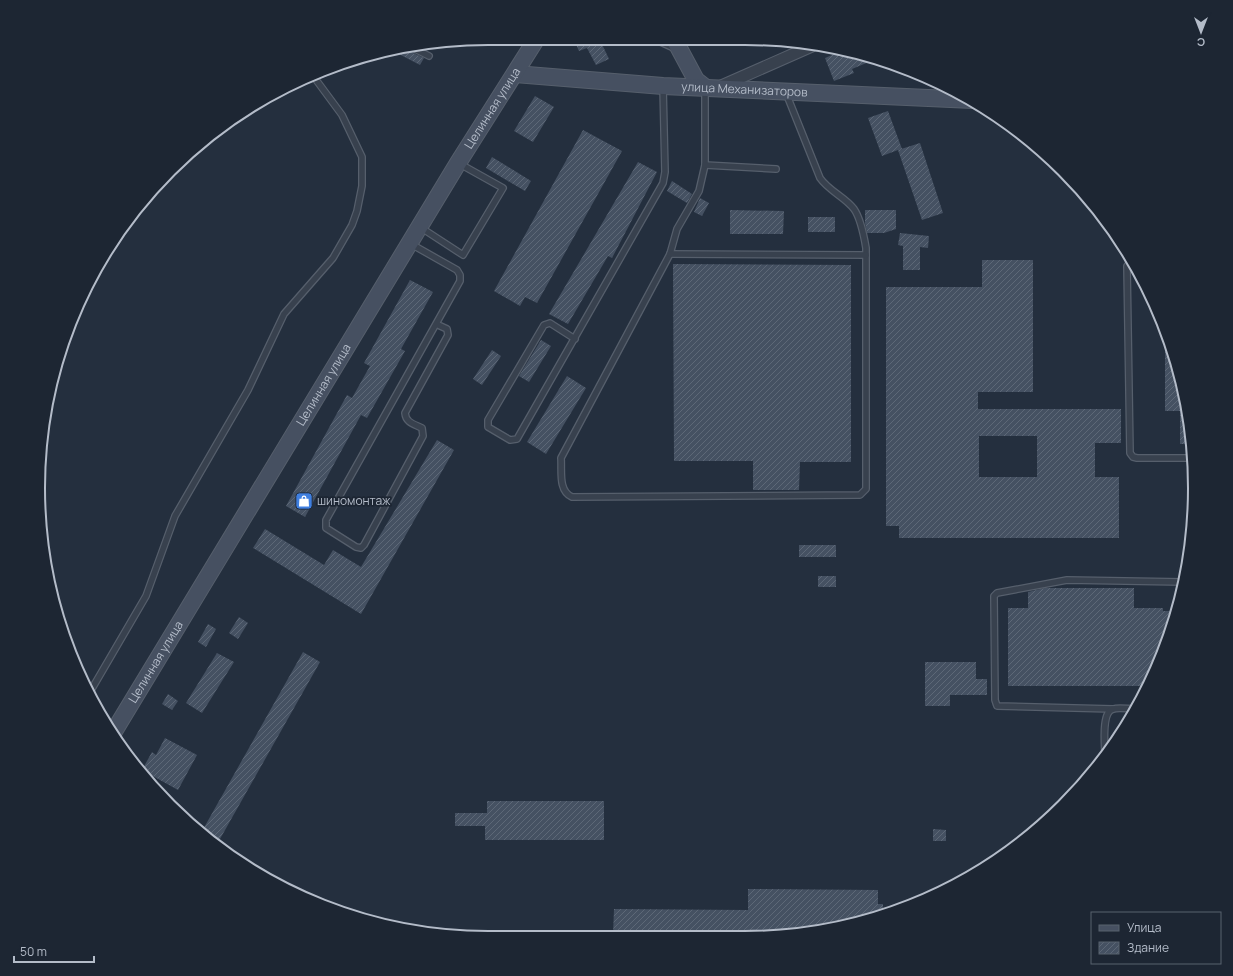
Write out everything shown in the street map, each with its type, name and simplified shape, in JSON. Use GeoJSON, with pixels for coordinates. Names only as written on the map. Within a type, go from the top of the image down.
{"type":"FeatureCollection","features":[{"type":"Feature","properties":{"kind":"main road","name":"Целинная улица"},"geometry":{"type":"LineString","coordinates":[[116,728],[458,162],[533,45]]}},
{"type":"Feature","properties":{"kind":"main road"},"geometry":{"type":"LineString","coordinates":[[676,45],[696,80],[711,87]]}},
{"type":"Feature","properties":{"kind":"main road","name":"улица Механизаторов"},"geometry":{"type":"LineString","coordinates":[[515,74],[663,86],[958,99]]}},
{"type":"Feature","properties":{"kind":"street"},"geometry":{"type":"LineString","coordinates":[[711,87],[804,49]]}},
{"type":"Feature","properties":{"kind":"lane"},"geometry":{"type":"LineString","coordinates":[[419,51],[429,56]]}},
{"type":"Feature","properties":{"kind":"lane"},"geometry":{"type":"LineString","coordinates":[[93,687],[146,596],[175,516],[248,390],[284,314],[333,258],[352,225],[357,211],[362,186],[362,157],[342,115],[316,80]]}},
{"type":"Feature","properties":{"kind":"lane"},"geometry":{"type":"LineString","coordinates":[[575,339],[550,323],[544,325],[488,420],[488,427],[510,440],[517,438],[575,339],[663,183],[665,172],[663,86]]}},
{"type":"Feature","properties":{"kind":"lane"},"geometry":{"type":"LineString","coordinates":[[711,87],[705,164],[699,190],[677,229],[670,254],[561,458],[562,488],[569,496],[860,495],[866,489],[866,255],[864,237],[855,210],[825,185],[820,178],[786,92]]}},
{"type":"Feature","properties":{"kind":"lane"},"geometry":{"type":"LineString","coordinates":[[420,227],[463,255],[503,188],[458,162]]}},
{"type":"Feature","properties":{"kind":"lane"},"geometry":{"type":"LineString","coordinates":[[705,164],[776,169]]}},
{"type":"Feature","properties":{"kind":"lane"},"geometry":{"type":"LineString","coordinates":[[409,243],[457,270],[460,275],[460,281],[326,520],[326,528],[356,547],[361,548],[364,545],[424,436],[422,428],[409,422],[406,419],[405,413],[448,335],[447,329],[436,324]]}},
{"type":"Feature","properties":{"kind":"lane"},"geometry":{"type":"LineString","coordinates":[[670,254],[866,255]]}},
{"type":"Feature","properties":{"kind":"lane"},"geometry":{"type":"LineString","coordinates":[[1128,265],[1130,453],[1133,457],[1137,458],[1187,458]]}},
{"type":"Feature","properties":{"kind":"lane"},"geometry":{"type":"LineString","coordinates":[[1130,709],[997,706],[995,700],[994,596],[997,593],[1067,580],[1177,582]]}},
{"type":"Feature","properties":{"kind":"lane"},"geometry":{"type":"LineString","coordinates":[[1105,745],[1105,718],[1108,712],[1113,709]]}},
{"type":"Feature","properties":{"kind":"building"},"geometry":{"type":"Polygon","coordinates":[[[576,45],[602,45],[609,59],[596,65],[587,48],[579,51],[576,45]]]}},
{"type":"Feature","properties":{"kind":"building"},"geometry":{"type":"Polygon","coordinates":[[[412,52],[424,58],[420,65],[400,54],[412,52]]]}},
{"type":"Feature","properties":{"kind":"building"},"geometry":{"type":"Polygon","coordinates":[[[833,54],[868,63],[852,69],[854,73],[834,81],[825,58],[833,54]]]}},
{"type":"Feature","properties":{"kind":"building"},"geometry":{"type":"Polygon","coordinates":[[[535,96],[554,107],[533,142],[514,131],[535,96]]]}},
{"type":"Feature","properties":{"kind":"building"},"geometry":{"type":"Polygon","coordinates":[[[888,111],[902,149],[920,143],[943,213],[922,220],[898,150],[882,156],[868,118],[888,111]]]}},
{"type":"Feature","properties":{"kind":"building"},"geometry":{"type":"Polygon","coordinates":[[[583,130],[622,151],[537,303],[525,297],[520,306],[494,291],[583,130]]]}},
{"type":"Feature","properties":{"kind":"building"},"geometry":{"type":"Polygon","coordinates":[[[492,157],[531,181],[525,191],[486,168],[492,157]]]}},
{"type":"Feature","properties":{"kind":"building"},"geometry":{"type":"Polygon","coordinates":[[[638,162],[657,172],[612,258],[608,256],[568,324],[549,314],[638,162]]]}},
{"type":"Feature","properties":{"kind":"building"},"geometry":{"type":"Polygon","coordinates":[[[672,181],[692,194],[687,203],[667,191],[672,181]]]}},
{"type":"Feature","properties":{"kind":"building"},"geometry":{"type":"Polygon","coordinates":[[[700,198],[709,203],[702,216],[694,212],[700,198]]]}},
{"type":"Feature","properties":{"kind":"building"},"geometry":{"type":"Polygon","coordinates":[[[730,210],[784,211],[783,234],[730,234],[730,210]]]}},
{"type":"Feature","properties":{"kind":"building"},"geometry":{"type":"Polygon","coordinates":[[[865,210],[896,210],[896,229],[884,233],[867,233],[865,210]]]}},
{"type":"Feature","properties":{"kind":"building"},"geometry":{"type":"Polygon","coordinates":[[[808,217],[835,217],[835,232],[808,232],[808,217]]]}},
{"type":"Feature","properties":{"kind":"building"},"geometry":{"type":"Polygon","coordinates":[[[900,233],[929,236],[928,248],[920,247],[920,270],[903,270],[903,246],[898,245],[900,233]]]}},
{"type":"Feature","properties":{"kind":"building"},"geometry":{"type":"Polygon","coordinates":[[[982,260],[1033,260],[1033,392],[978,392],[978,409],[1121,409],[1121,443],[1095,443],[1095,477],[1119,477],[1119,538],[899,538],[899,526],[886,526],[886,287],[982,287],[982,260]],[[979,436],[979,477],[1037,477],[1037,436],[979,436]]]}},
{"type":"Feature","properties":{"kind":"building"},"geometry":{"type":"Polygon","coordinates":[[[673,264],[851,265],[851,462],[800,462],[799,490],[753,490],[753,461],[674,461],[673,264]]]}},
{"type":"Feature","properties":{"kind":"building"},"geometry":{"type":"Polygon","coordinates":[[[410,280],[433,292],[401,349],[405,351],[367,418],[361,415],[305,517],[286,506],[347,395],[352,398],[370,366],[364,363],[410,280]]]}},
{"type":"Feature","properties":{"kind":"building"},"geometry":{"type":"Polygon","coordinates":[[[541,340],[551,346],[529,382],[519,376],[541,340]]]}},
{"type":"Feature","properties":{"kind":"building"},"geometry":{"type":"Polygon","coordinates":[[[1165,349],[1173,373],[1184,430],[1185,444],[1180,444],[1180,411],[1165,411],[1165,349]]]}},
{"type":"Feature","properties":{"kind":"building"},"geometry":{"type":"Polygon","coordinates":[[[492,350],[501,356],[482,385],[473,379],[492,350]]]}},
{"type":"Feature","properties":{"kind":"building"},"geometry":{"type":"Polygon","coordinates":[[[567,376],[586,388],[546,454],[527,442],[567,376]]]}},
{"type":"Feature","properties":{"kind":"building"},"geometry":{"type":"Polygon","coordinates":[[[437,440],[454,450],[361,614],[253,548],[265,529],[324,565],[333,550],[361,567],[437,440]]]}},
{"type":"Feature","properties":{"kind":"building"},"geometry":{"type":"Polygon","coordinates":[[[799,545],[836,545],[836,557],[799,557],[799,545]]]}},
{"type":"Feature","properties":{"kind":"building"},"geometry":{"type":"Polygon","coordinates":[[[818,576],[836,576],[836,587],[818,587],[818,576]]]}},
{"type":"Feature","properties":{"kind":"building"},"geometry":{"type":"Polygon","coordinates":[[[1045,588],[1134,588],[1134,608],[1163,608],[1163,611],[1170,611],[1154,658],[1141,686],[1008,686],[1008,608],[1028,608],[1028,592],[1045,588]]]}},
{"type":"Feature","properties":{"kind":"building"},"geometry":{"type":"Polygon","coordinates":[[[239,617],[248,623],[238,639],[229,633],[239,617]]]}},
{"type":"Feature","properties":{"kind":"building"},"geometry":{"type":"Polygon","coordinates":[[[208,624],[216,629],[206,647],[198,642],[208,624]]]}},
{"type":"Feature","properties":{"kind":"building"},"geometry":{"type":"Polygon","coordinates":[[[303,652],[320,662],[219,840],[204,828],[303,652]]]}},
{"type":"Feature","properties":{"kind":"building"},"geometry":{"type":"Polygon","coordinates":[[[217,653],[234,662],[202,713],[186,703],[217,653]]]}},
{"type":"Feature","properties":{"kind":"building"},"geometry":{"type":"Polygon","coordinates":[[[925,662],[976,662],[976,679],[987,679],[987,695],[950,695],[950,706],[925,706],[925,662]]]}},
{"type":"Feature","properties":{"kind":"building"},"geometry":{"type":"Polygon","coordinates":[[[168,694],[178,701],[172,710],[162,704],[168,694]]]}},
{"type":"Feature","properties":{"kind":"building"},"geometry":{"type":"Polygon","coordinates":[[[165,738],[197,755],[178,790],[151,775],[144,766],[152,752],[156,755],[165,738]]]}},
{"type":"Feature","properties":{"kind":"building"},"geometry":{"type":"Polygon","coordinates":[[[487,801],[604,801],[604,840],[485,840],[485,826],[455,826],[455,813],[487,813],[487,801]]]}},
{"type":"Feature","properties":{"kind":"building"},"geometry":{"type":"Polygon","coordinates":[[[933,829],[946,830],[946,841],[933,841],[933,829]]]}},
{"type":"Feature","properties":{"kind":"building"},"geometry":{"type":"Polygon","coordinates":[[[748,889],[878,890],[878,904],[883,904],[883,908],[860,916],[803,927],[774,930],[613,931],[614,909],[748,910],[748,889]]]}},
{"type":"Feature","properties":{"kind":"place","name":"шиномонтаж"},"geometry":{"type":"Point","coordinates":[304,501]}}]}
